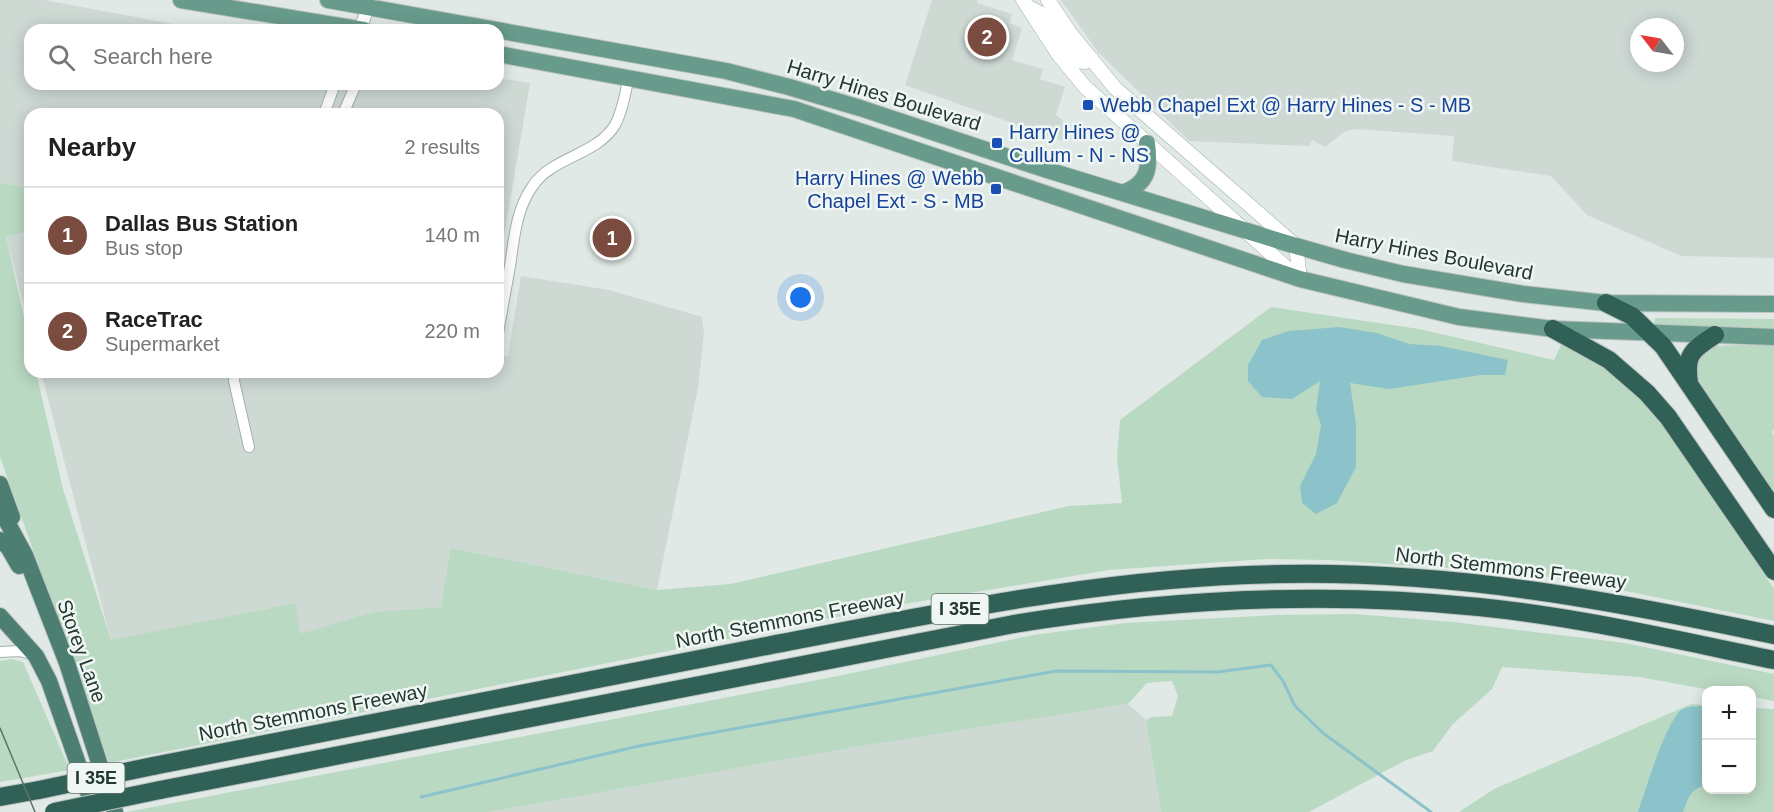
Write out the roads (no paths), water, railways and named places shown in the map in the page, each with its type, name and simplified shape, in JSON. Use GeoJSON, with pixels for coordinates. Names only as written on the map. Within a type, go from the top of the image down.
{"type":"FeatureCollection","features":[{"type":"Feature","properties":{"kind":"highway"},"geometry":{"type":"LineString","coordinates":[[1606,303],[1632,316],[1651,333],[1689,383],[1774,509]]}},
{"type":"Feature","properties":{"kind":"highway"},"geometry":{"type":"LineString","coordinates":[[1553,329],[1609,360],[1647,393],[1668,417],[1774,571]]}},
{"type":"Feature","properties":{"kind":"highway"},"geometry":{"type":"LineString","coordinates":[[1689,383],[1686,365],[1690,354],[1715,334]]}},
{"type":"Feature","properties":{"kind":"highway"},"geometry":{"type":"LineString","coordinates":[[0,484],[25,555]]}},
{"type":"Feature","properties":{"kind":"highway","name":"Storey Lane"},"geometry":{"type":"LineString","coordinates":[[0,509],[25,555],[66,663],[115,812]]}},
{"type":"Feature","properties":{"kind":"highway"},"geometry":{"type":"LineString","coordinates":[[0,540],[14,556],[49,622]]}},
{"type":"Feature","properties":{"kind":"highway","name":"North Stemmons Freeway"},"geometry":{"type":"LineString","coordinates":[[0,798],[153,766],[1005,600],[1076,589],[1180,578],[1336,574],[1390,575],[1462,581],[1586,597],[1774,635]]}},
{"type":"Feature","properties":{"kind":"highway","name":"I 35E"},"geometry":{"type":"LineString","coordinates":[[54,812],[1014,624],[1170,604],[1325,598],[1376,599],[1480,607],[1582,622],[1774,660]]}},
{"type":"Feature","properties":{"kind":"highway","name":"Storey Lane"},"geometry":{"type":"LineString","coordinates":[[0,616],[36,656],[49,681],[95,812]]}},
{"type":"Feature","properties":{"kind":"main road"},"geometry":{"type":"LineString","coordinates":[[181,0],[325,24]]}},
{"type":"Feature","properties":{"kind":"main road","name":"Harry Hines Boulevard"},"geometry":{"type":"LineString","coordinates":[[328,0],[369,3],[478,24]]}},
{"type":"Feature","properties":{"kind":"main road"},"geometry":{"type":"LineString","coordinates":[[1048,0],[1114,88],[1296,246],[1300,279]]}},
{"type":"Feature","properties":{"kind":"main road"},"geometry":{"type":"LineString","coordinates":[[1025,4],[1044,15],[1079,61],[1085,62],[1090,58]]}},
{"type":"Feature","properties":{"kind":"main road"},"geometry":{"type":"LineString","coordinates":[[1025,4],[1058,54],[1085,87],[1300,279]]}},
{"type":"Feature","properties":{"kind":"main road","name":"Harry Hines Boulevard"},"geometry":{"type":"LineString","coordinates":[[504,29],[726,71],[789,87],[1044,169],[1345,260],[1464,285],[1606,303],[1774,304]]}},
{"type":"Feature","properties":{"kind":"main road","name":"Harry Hines Boulevard"},"geometry":{"type":"LineString","coordinates":[[504,55],[782,106],[1300,279],[1459,317],[1553,329],[1774,337]]}},
{"type":"Feature","properties":{"kind":"main road"},"geometry":{"type":"LineString","coordinates":[[629,77],[638,55]]}},
{"type":"Feature","properties":{"kind":"main road"},"geometry":{"type":"LineString","coordinates":[[852,128],[860,108]]}},
{"type":"Feature","properties":{"kind":"main road"},"geometry":{"type":"LineString","coordinates":[[1123,193],[1133,189],[1148,172],[1147,143]]}},
{"type":"Feature","properties":{"kind":"main road"},"geometry":{"type":"LineString","coordinates":[[1036,192],[1044,169]]}},
{"type":"Feature","properties":{"kind":"street"},"geometry":{"type":"LineString","coordinates":[[363,24],[369,3]]}},
{"type":"Feature","properties":{"kind":"street"},"geometry":{"type":"LineString","coordinates":[[504,297],[516,226],[526,198],[541,175],[590,148],[608,135],[621,113],[629,77]]}},
{"type":"Feature","properties":{"kind":"street"},"geometry":{"type":"LineString","coordinates":[[326,108],[333,90]]}},
{"type":"Feature","properties":{"kind":"street"},"geometry":{"type":"LineString","coordinates":[[346,108],[354,90]]}},
{"type":"Feature","properties":{"kind":"street"},"geometry":{"type":"LineString","coordinates":[[234,378],[249,447]]}},
{"type":"Feature","properties":{"kind":"street"},"geometry":{"type":"LineString","coordinates":[[0,652],[19,651],[36,656]]}},
{"type":"Feature","properties":{"kind":"water"},"geometry":{"type":"Polygon","coordinates":[[[1339,327],[1377,333],[1409,344],[1441,346],[1508,360],[1505,375],[1481,375],[1389,389],[1350,383],[1356,424],[1356,467],[1337,503],[1316,514],[1302,503],[1300,486],[1316,454],[1321,425],[1316,410],[1320,381],[1292,399],[1262,397],[1248,381],[1248,365],[1262,340],[1289,331],[1339,327]]]}},
{"type":"Feature","properties":{"kind":"water"},"geometry":{"type":"Polygon","coordinates":[[[1702,706],[1702,787],[1693,791],[1683,812],[1638,812],[1670,726],[1683,709],[1702,706]]]}},
{"type":"Feature","properties":{"kind":"waterway"},"geometry":{"type":"LineString","coordinates":[[421,797],[639,746],[1056,671],[1217,672],[1271,665],[1283,681],[1295,706],[1323,733],[1431,812]]}},
{"type":"Feature","properties":{"kind":"tram line"},"geometry":{"type":"LineString","coordinates":[[0,728],[35,812]]}},
{"type":"Feature","properties":{"kind":"place","name":"RaceTrac"},"geometry":{"type":"Point","coordinates":[987,37]}},
{"type":"Feature","properties":{"kind":"place","name":"Webb Chapel Ext @ Harry Hines - S - MB"},"geometry":{"type":"Point","coordinates":[1088,105]}},
{"type":"Feature","properties":{"kind":"place","name":"Harry Hines @ Cullum - N - NS"},"geometry":{"type":"Point","coordinates":[997,143]}},
{"type":"Feature","properties":{"kind":"place","name":"Harry Hines @ Webb Chapel Ext - S - MB"},"geometry":{"type":"Point","coordinates":[996,189]}},
{"type":"Feature","properties":{"kind":"place","name":"Dallas Bus Station"},"geometry":{"type":"Point","coordinates":[612,238]}}]}
